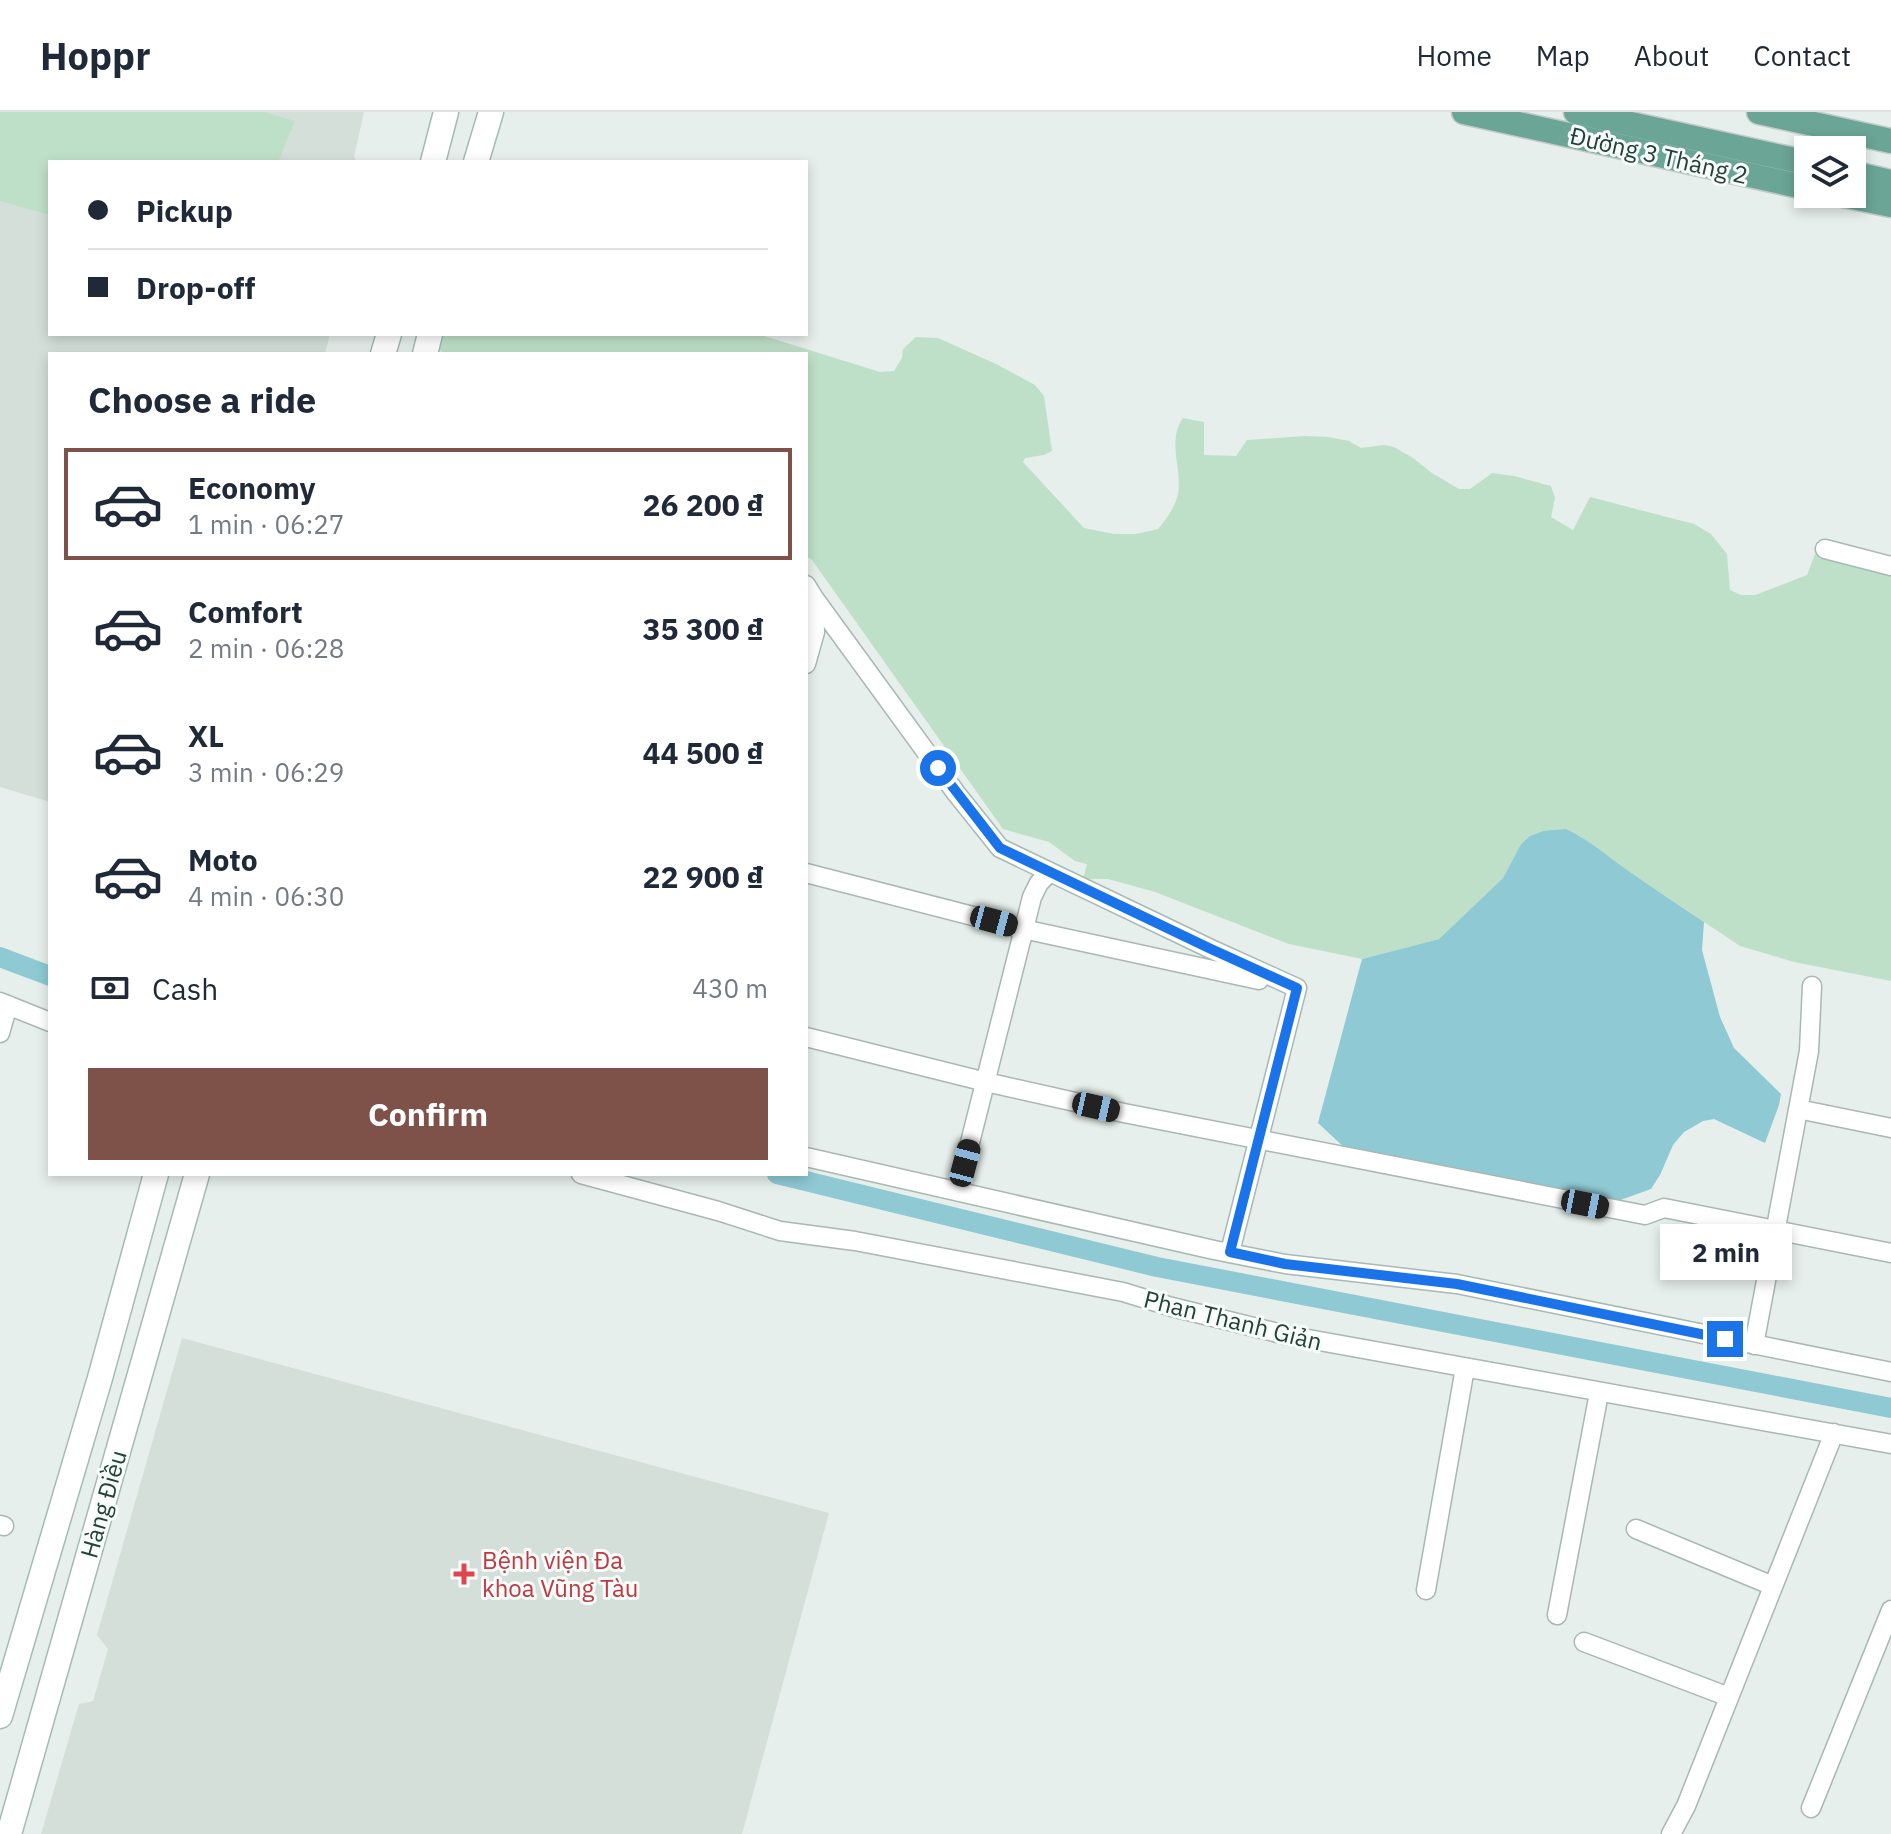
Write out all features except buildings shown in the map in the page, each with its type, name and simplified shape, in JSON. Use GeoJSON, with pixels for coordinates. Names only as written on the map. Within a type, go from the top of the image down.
{"type":"FeatureCollection","features":[{"type":"Feature","properties":{"kind":"main road"},"geometry":{"type":"LineString","coordinates":[[434,160],[446,112]]}},
{"type":"Feature","properties":{"kind":"main road"},"geometry":{"type":"LineString","coordinates":[[477,160],[491,112]]}},
{"type":"Feature","properties":{"kind":"main road","name":"Đường 3 Tháng 2"},"geometry":{"type":"LineString","coordinates":[[1464,112],[1794,185]]}},
{"type":"Feature","properties":{"kind":"main road","name":"Đường 3 Tháng 2"},"geometry":{"type":"LineString","coordinates":[[1576,112],[1794,160]]}},
{"type":"Feature","properties":{"kind":"main road"},"geometry":{"type":"LineString","coordinates":[[1759,112],[1891,141]]}},
{"type":"Feature","properties":{"kind":"main road"},"geometry":{"type":"LineString","coordinates":[[1866,176],[1891,182]]}},
{"type":"Feature","properties":{"kind":"main road"},"geometry":{"type":"LineString","coordinates":[[1866,200],[1891,205]]}},
{"type":"Feature","properties":{"kind":"main road","name":"Hàng Điều"},"geometry":{"type":"LineString","coordinates":[[0,1716],[100,1378],[155,1176]]}},
{"type":"Feature","properties":{"kind":"main road","name":"Hàng Điều"},"geometry":{"type":"LineString","coordinates":[[9,1834],[196,1176]]}},
{"type":"Feature","properties":{"kind":"main road"},"geometry":{"type":"LineString","coordinates":[[100,1378],[136,1388]]}},
{"type":"Feature","properties":{"kind":"street"},"geometry":{"type":"LineString","coordinates":[[1825,549],[1891,566]]}},
{"type":"Feature","properties":{"kind":"street"},"geometry":{"type":"LineString","coordinates":[[808,657],[815,632],[810,592]]}},
{"type":"Feature","properties":{"kind":"street"},"geometry":{"type":"LineString","coordinates":[[810,592],[956,793],[1000,848],[1297,988]]}},
{"type":"Feature","properties":{"kind":"street"},"geometry":{"type":"LineString","coordinates":[[958,1190],[1032,897],[1049,873]]}},
{"type":"Feature","properties":{"kind":"street"},"geometry":{"type":"LineString","coordinates":[[808,874],[1023,929],[1297,988]]}},
{"type":"Feature","properties":{"kind":"street"},"geometry":{"type":"LineString","coordinates":[[1754,1345],[1809,1051],[1812,986]]}},
{"type":"Feature","properties":{"kind":"street"},"geometry":{"type":"LineString","coordinates":[[1230,1252],[1297,988]]}},
{"type":"Feature","properties":{"kind":"street"},"geometry":{"type":"LineString","coordinates":[[0,1033],[4,1004],[48,1021]]}},
{"type":"Feature","properties":{"kind":"street"},"geometry":{"type":"LineString","coordinates":[[808,1038],[1124,1113],[1645,1215],[1664,1208],[1891,1253]]}},
{"type":"Feature","properties":{"kind":"street"},"geometry":{"type":"LineString","coordinates":[[1798,1109],[1891,1128]]}},
{"type":"Feature","properties":{"kind":"street"},"geometry":{"type":"LineString","coordinates":[[808,1157],[1214,1250],[1285,1264],[1457,1284],[1891,1372]]}},
{"type":"Feature","properties":{"kind":"street","name":"Phan Thanh Giản"},"geometry":{"type":"LineString","coordinates":[[588,1176],[780,1231],[855,1241],[1123,1292],[1286,1335],[1891,1444]]}},
{"type":"Feature","properties":{"kind":"street"},"geometry":{"type":"LineString","coordinates":[[1426,1590],[1465,1368]]}},
{"type":"Feature","properties":{"kind":"street"},"geometry":{"type":"LineString","coordinates":[[1557,1615],[1599,1393]]}},
{"type":"Feature","properties":{"kind":"street"},"geometry":{"type":"LineString","coordinates":[[1671,1834],[1686,1806],[1834,1433]]}},
{"type":"Feature","properties":{"kind":"street"},"geometry":{"type":"LineString","coordinates":[[1636,1529],[1773,1586]]}},
{"type":"Feature","properties":{"kind":"street"},"geometry":{"type":"LineString","coordinates":[[1811,1808],[1891,1610]]}},
{"type":"Feature","properties":{"kind":"street"},"geometry":{"type":"LineString","coordinates":[[1584,1642],[1729,1697]]}},
{"type":"Feature","properties":{"kind":"shaded area"},"geometry":{"type":"Polygon","coordinates":[[[0,112],[364,112],[356,160],[48,160],[48,336],[330,336],[326,352],[48,352],[48,801],[0,787],[0,112]]]}},
{"type":"Feature","properties":{"kind":"shaded area","name":"Bệnh viện Đa khoa Vũng Tàu"},"geometry":{"type":"Polygon","coordinates":[[[182,1338],[829,1513],[742,1834],[41,1834],[79,1704],[93,1701],[108,1649],[97,1635],[182,1338]]]}},
{"type":"Feature","properties":{"kind":"green space"},"geometry":{"type":"Polygon","coordinates":[[[0,112],[264,112],[295,121],[279,160],[48,160],[48,214],[0,201],[0,112]]]}},
{"type":"Feature","properties":{"kind":"green space"},"geometry":{"type":"Polygon","coordinates":[[[439,336],[764,336],[880,372],[894,371],[902,358],[903,349],[916,337],[938,338],[1035,385],[1044,396],[1052,451],[1025,458],[1023,462],[1084,528],[1114,534],[1136,534],[1158,529],[1176,501],[1179,481],[1176,438],[1183,418],[1204,422],[1204,455],[1236,456],[1247,440],[1328,437],[1349,441],[1361,448],[1394,447],[1459,489],[1470,489],[1492,473],[1551,486],[1555,498],[1551,517],[1573,530],[1590,497],[1694,524],[1711,534],[1727,554],[1730,590],[1741,595],[1755,595],[1807,575],[1815,554],[1891,567],[1891,981],[1794,962],[1740,946],[1580,836],[1543,831],[1521,844],[1503,878],[1439,939],[1362,959],[1289,944],[1155,892],[1108,879],[1083,879],[1087,864],[1075,861],[1049,842],[1003,829],[808,557],[808,352],[442,352],[436,347],[439,336]]]}},
{"type":"Feature","properties":{"kind":"water"},"geometry":{"type":"Polygon","coordinates":[[[1566,829],[1704,922],[1702,950],[1720,1017],[1734,1048],[1781,1094],[1765,1143],[1714,1119],[1703,1121],[1684,1132],[1673,1145],[1651,1189],[1615,1202],[1346,1149],[1318,1123],[1362,959],[1439,939],[1503,878],[1521,844],[1530,836],[1543,831],[1566,829]]]}},
{"type":"Feature","properties":{"kind":"waterway"},"geometry":{"type":"LineString","coordinates":[[0,957],[48,975]]}},
{"type":"Feature","properties":{"kind":"waterway"},"geometry":{"type":"LineString","coordinates":[[785,1176],[1157,1267],[1891,1408]]}},
{"type":"Feature","properties":{"kind":"place","name":"Bệnh viện Đa khoa Vũng Tàu"},"geometry":{"type":"Point","coordinates":[464,1574]}},
{"type":"Feature","properties":{"kind":"route"},"geometry":{"type":"LineString","coordinates":[[938,768],[1000,848],[1297,988],[1230,1252],[1285,1264],[1457,1284],[1725,1339]]}}]}
